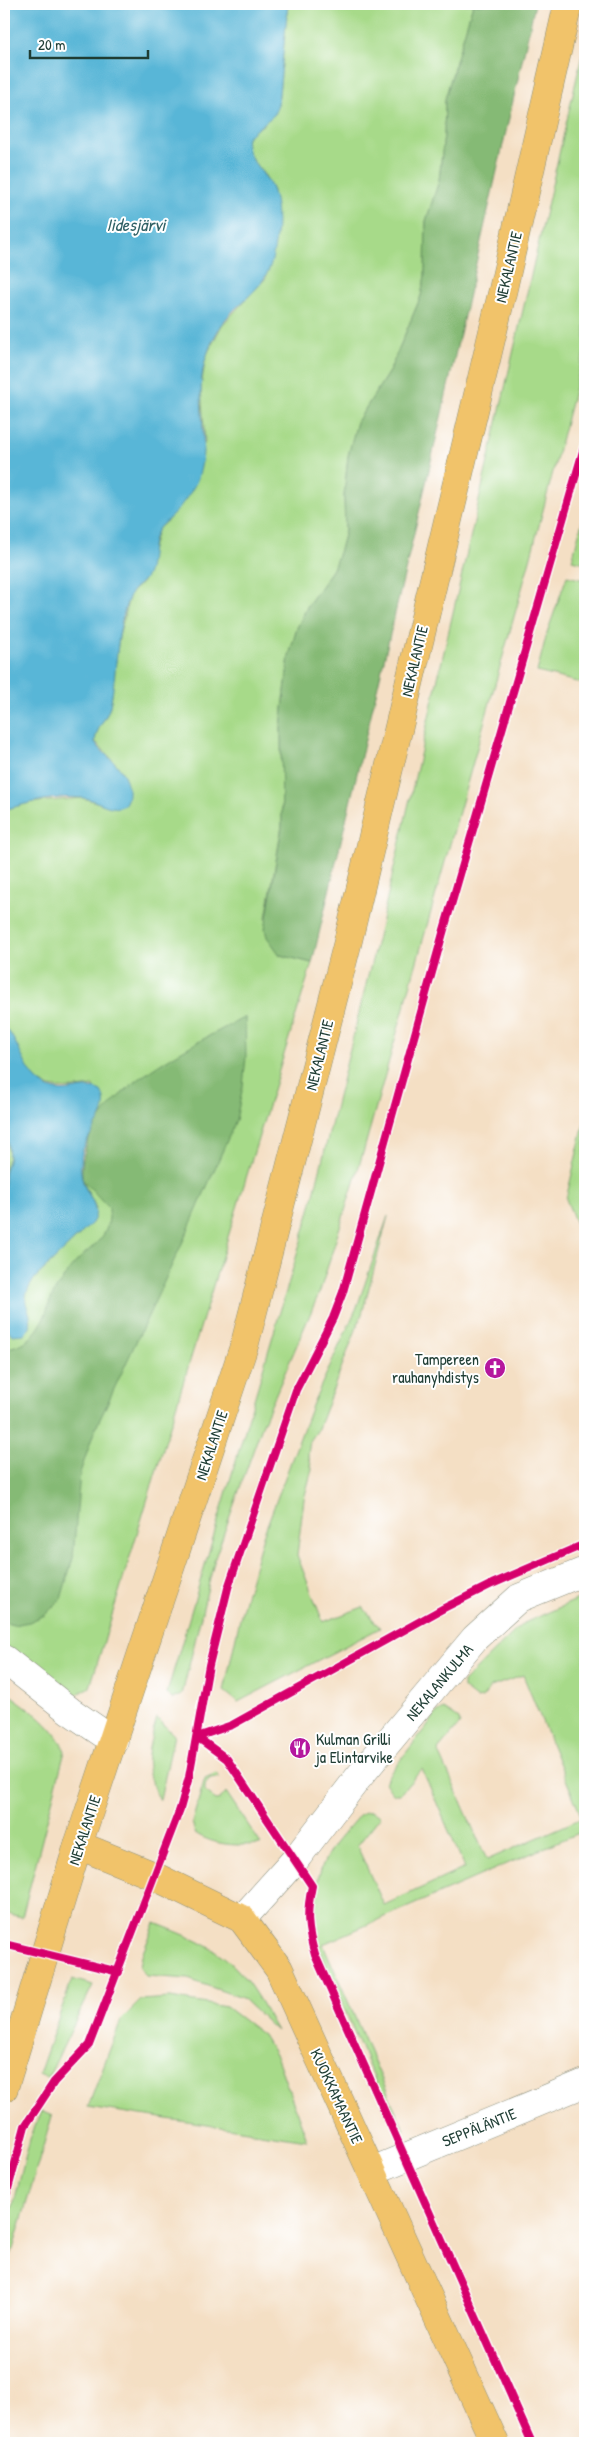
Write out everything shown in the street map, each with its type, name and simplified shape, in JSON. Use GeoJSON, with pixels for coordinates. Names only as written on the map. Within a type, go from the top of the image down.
{"type":"FeatureCollection","features":[{"type":"Feature","properties":{"kind":"main road","name":"NEKALANTIE"},"geometry":{"type":"LineString","coordinates":[[4,2088],[78,1846],[245,1343],[349,936],[501,298],[568,4]]}},
{"type":"Feature","properties":{"kind":"main road","name":"KUOKKAMAANTIE"},"geometry":{"type":"LineString","coordinates":[[78,1846],[160,1879],[242,1919],[279,1969],[495,2443]]}},
{"type":"Feature","properties":{"kind":"street","name":"NEKALANKULMA"},"geometry":{"type":"LineString","coordinates":[[242,1919],[295,1860],[358,1778],[475,1638],[519,1598],[585,1571]]}},
{"type":"Feature","properties":{"kind":"street"},"geometry":{"type":"LineString","coordinates":[[4,1659],[70,1711],[114,1741]]}},
{"type":"Feature","properties":{"kind":"street","name":"SEPPÄLÄNTIE"},"geometry":{"type":"LineString","coordinates":[[372,2170],[585,2084]]}},
{"type":"Feature","properties":{"kind":"green space"},"geometry":{"type":"Polygon","coordinates":[[[288,4],[473,4],[445,99],[444,135],[439,181],[426,221],[425,276],[421,296],[390,370],[357,422],[348,456],[344,496],[345,531],[340,550],[333,569],[308,605],[297,628],[289,656],[281,727],[282,826],[266,918],[280,955],[312,963],[90,1687],[76,1695],[45,1679],[4,1644],[4,1324],[6,1331],[31,1320],[26,1308],[25,1298],[31,1284],[92,1223],[96,1208],[82,1179],[88,1138],[102,1113],[93,1086],[50,1087],[34,1078],[27,1069],[12,1037],[4,1026],[4,810],[27,803],[83,798],[113,807],[118,766],[95,741],[97,731],[110,706],[119,637],[130,593],[143,582],[157,530],[173,515],[205,442],[201,387],[206,356],[222,325],[266,278],[276,209],[273,191],[266,177],[249,156],[245,145],[247,137],[254,129],[262,126],[278,104],[288,4]]]}},
{"type":"Feature","properties":{"kind":"green space"},"geometry":{"type":"Polygon","coordinates":[[[473,4],[535,4],[426,483],[312,963],[280,955],[267,937],[265,929],[282,826],[281,727],[289,656],[297,628],[308,605],[333,569],[340,550],[345,531],[344,496],[348,456],[357,422],[390,370],[421,296],[425,276],[426,221],[439,181],[444,135],[445,99],[473,4]]]}},
{"type":"Feature","properties":{"kind":"green space"},"geometry":{"type":"Polygon","coordinates":[[[585,42],[585,349],[530,560],[363,1153],[320,1291],[262,1426],[215,1558],[182,1695],[172,1699],[167,1693],[309,1214],[381,924],[585,42]]]}},
{"type":"Feature","properties":{"kind":"green space"},"geometry":{"type":"Polygon","coordinates":[[[585,511],[585,563],[572,560],[585,511]]]}},
{"type":"Feature","properties":{"kind":"green space"},"geometry":{"type":"Polygon","coordinates":[[[567,576],[585,580],[585,684],[537,672],[547,633],[567,576]]]}},
{"type":"Feature","properties":{"kind":"green space"},"geometry":{"type":"Polygon","coordinates":[[[245,1017],[246,1057],[243,1086],[236,1120],[185,1237],[94,1432],[80,1473],[73,1558],[61,1599],[45,1615],[29,1622],[13,1625],[4,1622],[4,1349],[17,1346],[34,1334],[41,1324],[53,1295],[63,1278],[74,1264],[96,1244],[107,1226],[109,1208],[82,1179],[85,1150],[97,1123],[115,1100],[139,1079],[165,1061],[245,1017]]]}},
{"type":"Feature","properties":{"kind":"green space"},"geometry":{"type":"Polygon","coordinates":[[[4,1097],[9,1157],[4,1174],[4,1097]]]}},
{"type":"Feature","properties":{"kind":"green space"},"geometry":{"type":"Polygon","coordinates":[[[585,1119],[585,1246],[566,1199],[585,1119]]]}},
{"type":"Feature","properties":{"kind":"green space"},"geometry":{"type":"Polygon","coordinates":[[[388,1216],[362,1314],[317,1431],[310,1441],[308,1454],[312,1469],[304,1499],[297,1555],[323,1622],[363,1607],[380,1628],[238,1702],[224,1691],[241,1614],[263,1536],[313,1403],[357,1307],[388,1216]]]}},
{"type":"Feature","properties":{"kind":"green space"},"geometry":{"type":"Polygon","coordinates":[[[585,1596],[585,1830],[323,1944],[404,2130],[395,2121],[383,2099],[321,1954],[316,1930],[315,1904],[318,1879],[322,1867],[330,1850],[360,1814],[373,1812],[380,1817],[357,1846],[384,1905],[465,1868],[422,1769],[400,1794],[394,1794],[385,1783],[388,1776],[437,1713],[444,1709],[459,1719],[460,1724],[438,1750],[487,1860],[582,1818],[523,1675],[491,1687],[482,1698],[477,1699],[463,1688],[463,1682],[522,1624],[585,1596]]]}},
{"type":"Feature","properties":{"kind":"green space"},"geometry":{"type":"Polygon","coordinates":[[[4,1690],[54,1732],[65,1751],[22,1917],[4,1913],[4,1690]]]}},
{"type":"Feature","properties":{"kind":"green space"},"geometry":{"type":"Polygon","coordinates":[[[157,1718],[174,1735],[160,1800],[154,1789],[148,1769],[149,1750],[157,1718]]]}},
{"type":"Feature","properties":{"kind":"green space"},"geometry":{"type":"Polygon","coordinates":[[[216,1773],[220,1778],[210,1778],[205,1785],[205,1792],[216,1800],[220,1799],[226,1792],[261,1844],[218,1843],[195,1833],[192,1822],[205,1778],[216,1773]]]}},
{"type":"Feature","properties":{"kind":"green space"},"geometry":{"type":"Polygon","coordinates":[[[155,1923],[196,1940],[216,1951],[233,1965],[252,1988],[277,2031],[242,1998],[188,1979],[146,1976],[140,1967],[142,1955],[155,1923]]]}},
{"type":"Feature","properties":{"kind":"green space"},"geometry":{"type":"Polygon","coordinates":[[[72,1979],[93,1985],[48,2078],[39,2074],[72,1979]]]}},
{"type":"Feature","properties":{"kind":"green space"},"geometry":{"type":"Polygon","coordinates":[[[170,1998],[226,2007],[263,2035],[277,2058],[307,2140],[88,2107],[121,2020],[141,2000],[170,1998]]]}},
{"type":"Feature","properties":{"kind":"green space"},"geometry":{"type":"Polygon","coordinates":[[[41,2111],[52,2116],[4,2280],[4,2242],[30,2139],[41,2111]]]}},
{"type":"Feature","properties":{"kind":"water","name":"Iidesjärvi"},"geometry":{"type":"Polygon","coordinates":[[[4,4],[288,4],[278,104],[274,115],[247,137],[248,151],[269,182],[275,197],[277,225],[272,260],[263,279],[228,316],[213,339],[203,370],[201,385],[203,448],[198,478],[180,507],[157,531],[147,575],[130,595],[125,608],[119,635],[110,706],[107,715],[99,727],[95,742],[116,764],[126,780],[128,791],[126,803],[115,808],[92,800],[73,797],[33,802],[4,810],[4,4]]]}},
{"type":"Feature","properties":{"kind":"water"},"geometry":{"type":"Polygon","coordinates":[[[4,1026],[16,1043],[30,1072],[45,1086],[62,1091],[84,1088],[95,1089],[101,1091],[104,1099],[102,1115],[84,1146],[81,1163],[82,1178],[96,1211],[95,1217],[92,1223],[35,1278],[26,1295],[26,1305],[31,1320],[30,1328],[24,1334],[12,1335],[4,1324],[4,1174],[9,1157],[4,1097],[4,1026]]]}},
{"type":"Feature","properties":{"kind":"cycle path"},"geometry":{"type":"LineString","coordinates":[[4,2204],[25,2126],[54,2082],[89,2045],[180,1809],[189,1777],[209,1665],[228,1588],[296,1390],[333,1318],[343,1292],[443,933],[585,444]]}},
{"type":"Feature","properties":{"kind":"cycle path"},"geometry":{"type":"LineString","coordinates":[[197,1737],[232,1725],[444,1608],[492,1584],[585,1544]]}},
{"type":"Feature","properties":{"kind":"cycle path"},"geometry":{"type":"LineString","coordinates":[[197,1737],[227,1759],[312,1886],[308,1921],[315,1955],[532,2443]]}},
{"type":"Feature","properties":{"kind":"cycle path"},"geometry":{"type":"LineString","coordinates":[[4,1944],[119,1972]]}},
{"type":"Feature","properties":{"kind":"place","name":"Tampereen rauhanyhdistys"},"geometry":{"type":"Point","coordinates":[495,1368]}},
{"type":"Feature","properties":{"kind":"place","name":"Kulman Grilli ja Elintarvike"},"geometry":{"type":"Point","coordinates":[300,1748]}}]}
